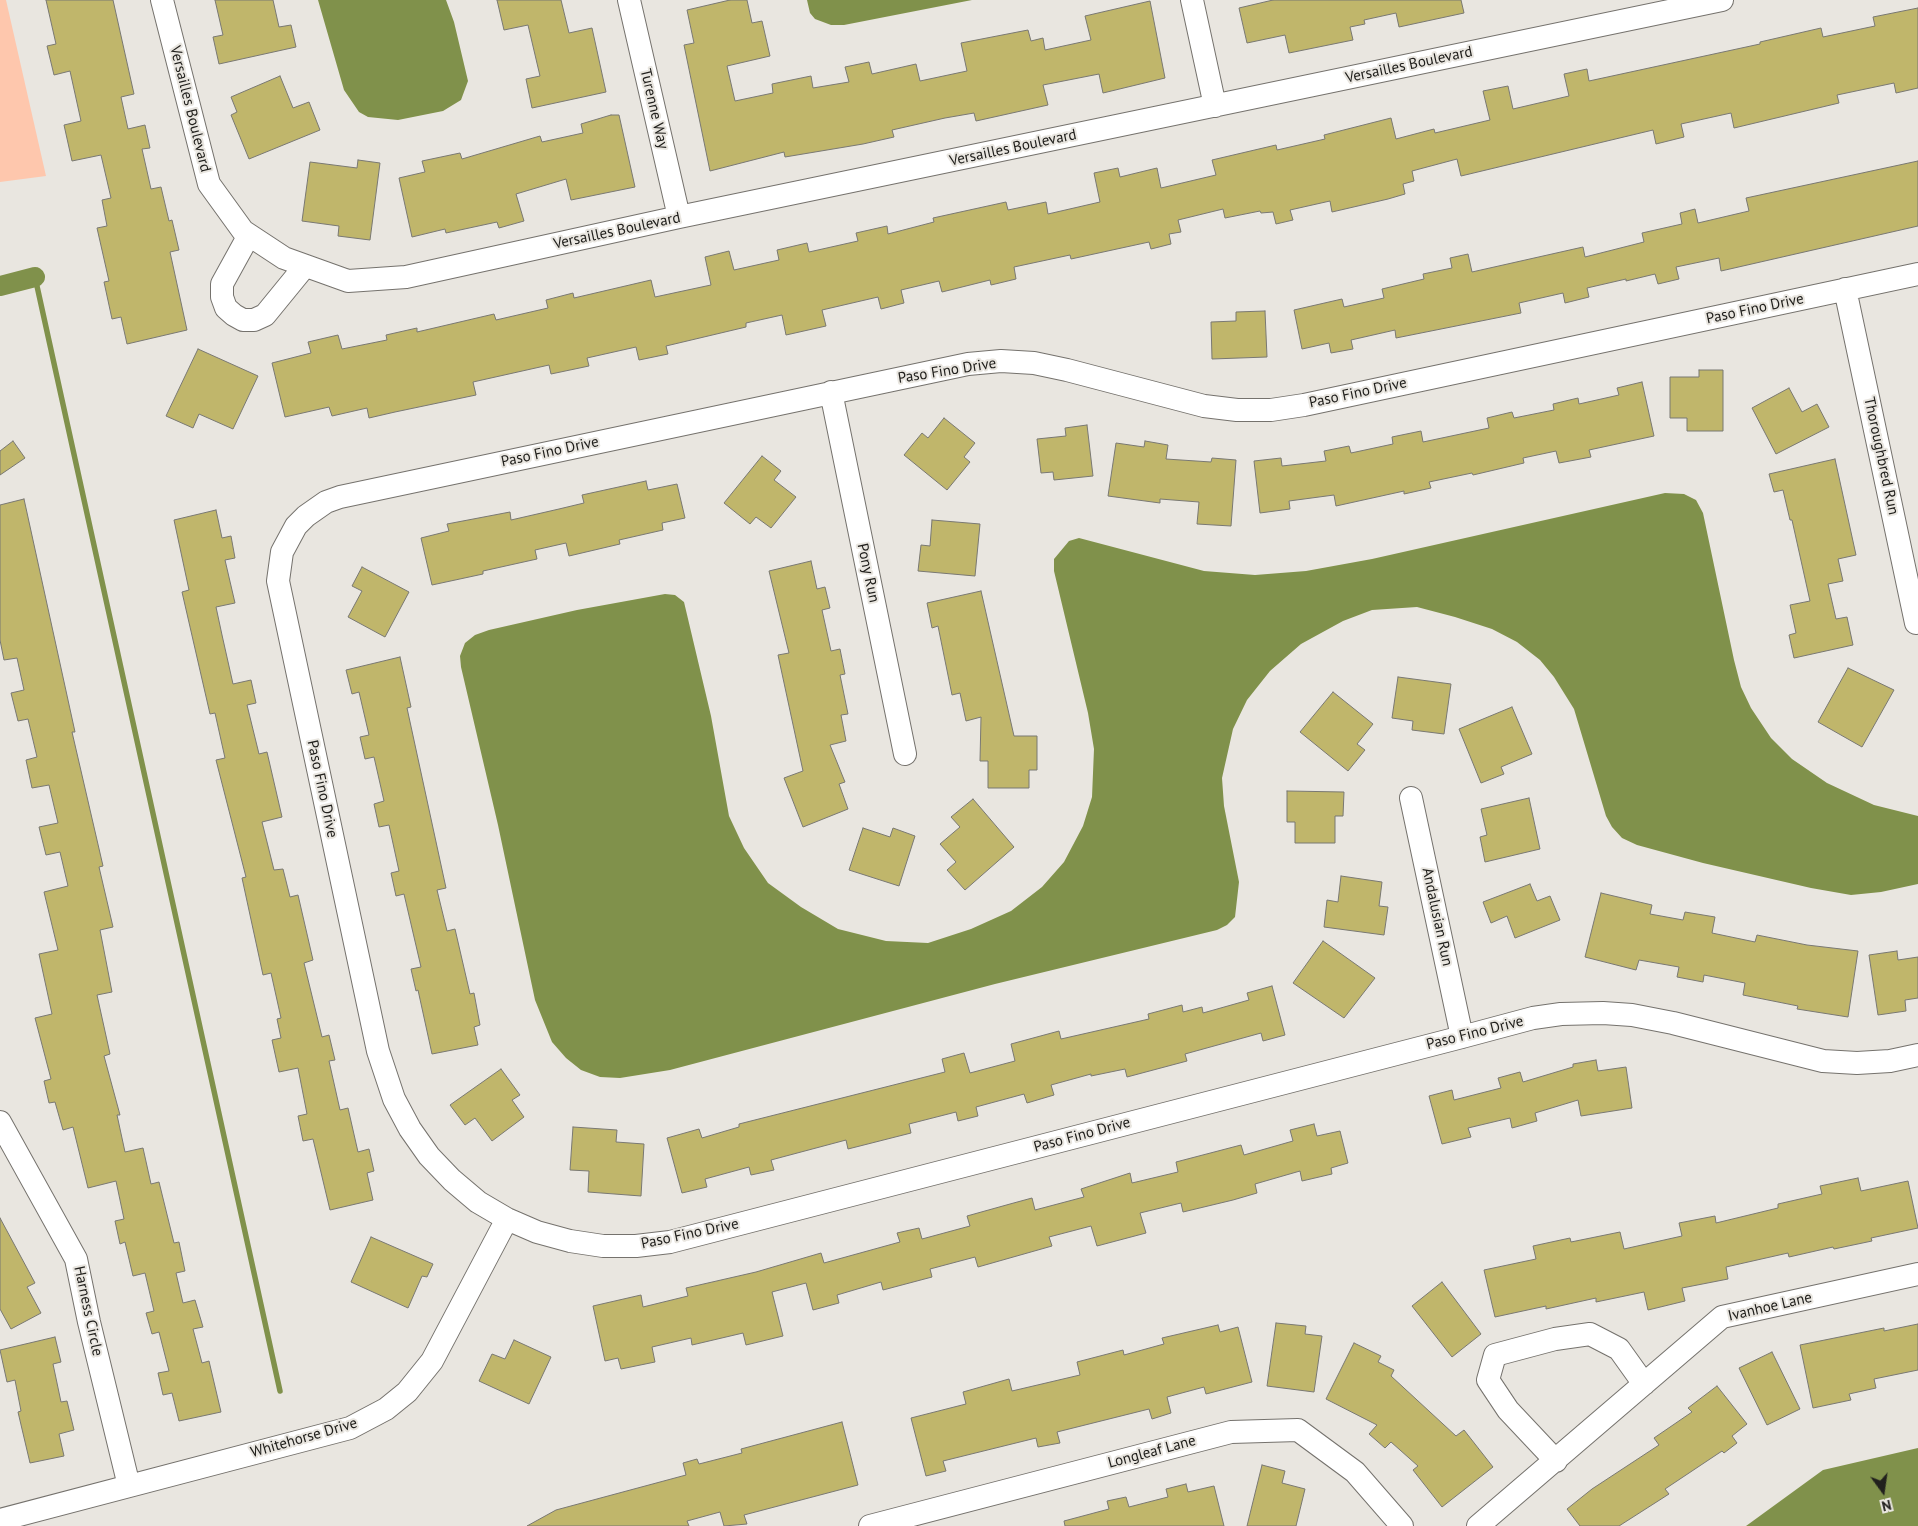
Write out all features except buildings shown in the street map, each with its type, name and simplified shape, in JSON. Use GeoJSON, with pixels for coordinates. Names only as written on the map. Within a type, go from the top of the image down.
{"type":"FeatureCollection","features":[{"type":"Feature","properties":{"kind":"street","name":"Versailles Boulevard"},"geometry":{"type":"LineString","coordinates":[[162,0],[209,184],[243,231],[284,258],[348,281],[406,277],[679,217],[1722,0]]}},
{"type":"Feature","properties":{"kind":"street","name":"Turenne Way"},"geometry":{"type":"LineString","coordinates":[[629,0],[679,217]]}},
{"type":"Feature","properties":{"kind":"street"},"geometry":{"type":"LineString","coordinates":[[1192,0],[1216,106]]}},
{"type":"Feature","properties":{"kind":"street"},"geometry":{"type":"LineString","coordinates":[[249,235],[222,284],[222,297],[226,308],[243,320],[254,320],[265,316],[305,266]]}},
{"type":"Feature","properties":{"kind":"street","name":"Paso Fino Drive"},"geometry":{"type":"LineString","coordinates":[[1918,274],[1304,405],[1271,410],[1237,410],[1204,406],[1034,363],[1001,361],[968,364],[340,497],[326,502],[306,516],[292,533],[282,552],[278,581],[383,1067],[394,1099],[410,1129],[429,1156],[452,1180],[478,1202],[507,1219],[537,1232],[570,1242],[603,1246],[636,1246],[670,1242],[1534,1018],[1561,1014],[1603,1013],[1632,1015],[1673,1023],[1823,1061],[1857,1063],[1918,1055]]}},
{"type":"Feature","properties":{"kind":"street","name":"Thoroughbred Run"},"geometry":{"type":"LineString","coordinates":[[1845,290],[1916,623]]}},
{"type":"Feature","properties":{"kind":"street","name":"Pony Run"},"geometry":{"type":"LineString","coordinates":[[831,392],[905,754]]}},
{"type":"Feature","properties":{"kind":"street","name":"Andalusian Run"},"geometry":{"type":"LineString","coordinates":[[1411,798],[1462,1037]]}},
{"type":"Feature","properties":{"kind":"street","name":"Harness Circle"},"geometry":{"type":"LineString","coordinates":[[0,1122],[76,1259],[89,1322],[129,1486]]}},
{"type":"Feature","properties":{"kind":"street","name":"Whitehorse Drive"},"geometry":{"type":"LineString","coordinates":[[0,1520],[350,1428],[386,1409],[407,1392],[432,1361],[507,1219]]}},
{"type":"Feature","properties":{"kind":"street","name":"Ivanhoe Lane"},"geometry":{"type":"LineString","coordinates":[[1478,1526],[1722,1317],[1918,1274]]}},
{"type":"Feature","properties":{"kind":"street"},"geometry":{"type":"LineString","coordinates":[[1556,1460],[1508,1410],[1488,1380],[1495,1355],[1555,1339],[1590,1334],[1619,1349],[1644,1384]]}},
{"type":"Feature","properties":{"kind":"street","name":"Longleaf Lane"},"geometry":{"type":"LineString","coordinates":[[870,1526],[1231,1432],[1298,1430],[1355,1472],[1402,1526]]}},
{"type":"Feature","properties":{"kind":"shaded area"},"geometry":{"type":"Polygon","coordinates":[[[0,0],[6,0],[46,176],[0,182],[0,0]]]}},
{"type":"Feature","properties":{"kind":"shaded area"},"geometry":{"type":"Polygon","coordinates":[[[318,0],[446,0],[454,22],[468,81],[461,100],[443,111],[398,120],[368,117],[359,112],[344,90],[318,0]]]}},
{"type":"Feature","properties":{"kind":"shaded area"},"geometry":{"type":"Polygon","coordinates":[[[807,0],[972,0],[844,25],[831,25],[815,19],[810,13],[807,0]]]}},
{"type":"Feature","properties":{"kind":"shaded area"},"geometry":{"type":"Polygon","coordinates":[[[1665,493],[1684,494],[1696,500],[1703,513],[1734,660],[1741,687],[1751,708],[1771,738],[1792,759],[1827,783],[1874,805],[1918,816],[1918,884],[1881,892],[1851,895],[1811,888],[1703,863],[1637,845],[1622,838],[1612,827],[1606,816],[1574,709],[1554,677],[1540,660],[1517,642],[1492,629],[1455,617],[1417,607],[1372,610],[1343,621],[1301,644],[1270,671],[1247,700],[1233,729],[1222,778],[1224,806],[1239,882],[1235,917],[1227,925],[1217,930],[995,984],[670,1070],[620,1078],[600,1077],[581,1070],[566,1058],[552,1042],[535,1000],[498,825],[461,667],[460,656],[465,643],[475,635],[489,630],[577,610],[665,594],[675,595],[684,602],[711,716],[729,816],[744,848],[768,883],[801,907],[838,929],[886,941],[928,943],[971,929],[1011,911],[1042,887],[1064,862],[1083,826],[1092,797],[1094,749],[1088,713],[1054,571],[1054,559],[1069,541],[1079,538],[1204,571],[1255,575],[1306,571],[1372,559],[1665,493]]]}},
{"type":"Feature","properties":{"kind":"shaded area"},"geometry":{"type":"Polygon","coordinates":[[[1918,1448],[1918,1526],[1746,1526],[1823,1470],[1918,1448]]]}},
{"type":"Feature","properties":{"kind":"waterway"},"geometry":{"type":"LineString","coordinates":[[35,277],[280,1391]]}},
{"type":"Feature","properties":{"kind":"waterway"},"geometry":{"type":"LineString","coordinates":[[0,286],[35,277]]}}]}
